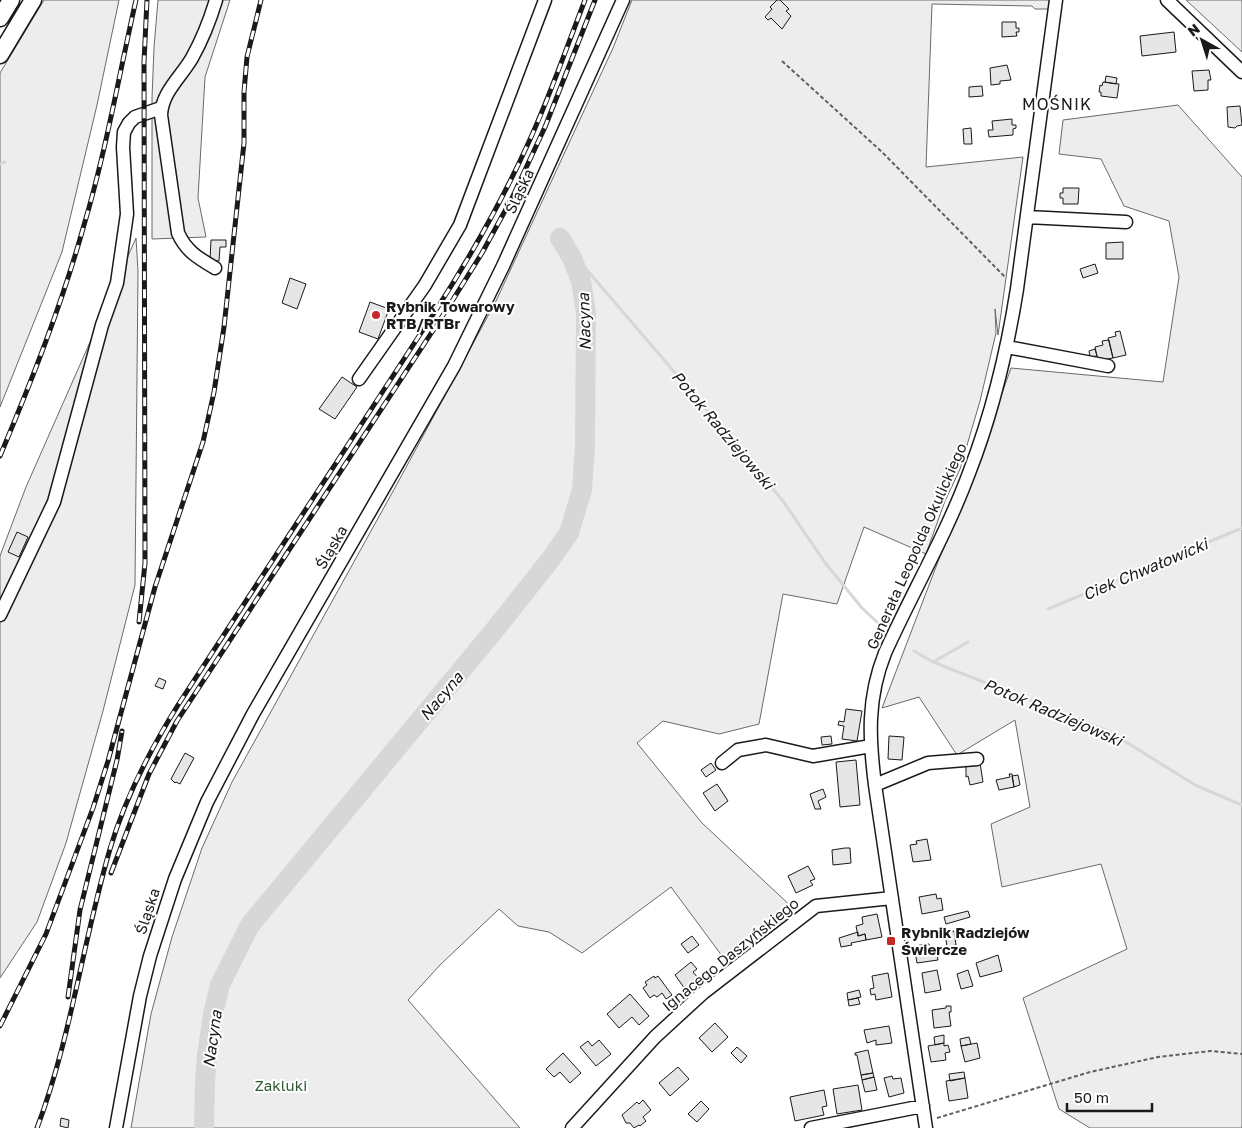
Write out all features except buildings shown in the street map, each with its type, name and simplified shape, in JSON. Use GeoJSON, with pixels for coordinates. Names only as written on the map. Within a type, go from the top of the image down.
{"type":"FeatureCollection","features":[{"type":"Feature","properties":{"kind":"main road"},"geometry":{"type":"LineString","coordinates":[[0,18],[11,0]]}},
{"type":"Feature","properties":{"kind":"main road"},"geometry":{"type":"LineString","coordinates":[[0,55],[33,0]]}},
{"type":"Feature","properties":{"kind":"street"},"geometry":{"type":"LineString","coordinates":[[215,268],[190,252],[185,247],[178,233],[161,108],[169,89],[192,57],[204,35],[216,0]]}},
{"type":"Feature","properties":{"kind":"street"},"geometry":{"type":"LineString","coordinates":[[359,378],[425,285],[460,225],[545,0]]}},
{"type":"Feature","properties":{"kind":"street","name":"Śląska"},"geometry":{"type":"LineString","coordinates":[[116,1128],[145,974],[170,892],[220,774],[454,366],[503,266],[623,0]]}},
{"type":"Feature","properties":{"kind":"street","name":"Generała Leopolda Okulickiego"},"geometry":{"type":"LineString","coordinates":[[926,1125],[875,785],[869,732],[871,708],[880,668],[969,475],[990,410],[1007,347],[1017,289],[1056,0]]}},
{"type":"Feature","properties":{"kind":"street"},"geometry":{"type":"LineString","coordinates":[[1167,0],[1242,72]]}},
{"type":"Feature","properties":{"kind":"street"},"geometry":{"type":"LineString","coordinates":[[0,615],[54,502],[102,326],[117,283],[127,214],[123,147],[124,132],[129,123],[135,118],[161,108]]}},
{"type":"Feature","properties":{"kind":"street"},"geometry":{"type":"LineString","coordinates":[[1027,217],[1126,222]]}},
{"type":"Feature","properties":{"kind":"street"},"geometry":{"type":"LineString","coordinates":[[1007,347],[1108,366]]}},
{"type":"Feature","properties":{"kind":"street"},"geometry":{"type":"LineString","coordinates":[[722,764],[738,750],[766,745],[813,756],[870,746]]}},
{"type":"Feature","properties":{"kind":"street"},"geometry":{"type":"LineString","coordinates":[[875,785],[928,763],[977,760]]}},
{"type":"Feature","properties":{"kind":"street","name":"Ignacego Daszyńskiego"},"geometry":{"type":"LineString","coordinates":[[572,1128],[655,1037],[703,992],[816,906],[892,898]]}},
{"type":"Feature","properties":{"kind":"street"},"geometry":{"type":"LineString","coordinates":[[811,1128],[923,1106]]}},
{"type":"Feature","properties":{"kind":"path"},"geometry":{"type":"LineString","coordinates":[[782,61],[882,152],[1017,289]]}},
{"type":"Feature","properties":{"kind":"path"},"geometry":{"type":"LineString","coordinates":[[926,1125],[1100,1070],[1158,1057],[1210,1051],[1242,1054]]}},
{"type":"Feature","properties":{"kind":"shaded area"},"geometry":{"type":"Polygon","coordinates":[[[44,0],[119,0],[97,105],[62,252],[0,407],[0,73],[44,0]]]}},
{"type":"Feature","properties":{"kind":"shaded area"},"geometry":{"type":"Polygon","coordinates":[[[158,0],[230,0],[205,77],[198,198],[206,237],[152,239],[152,98],[158,0]]]}},
{"type":"Feature","properties":{"kind":"shaded area"},"geometry":{"type":"Polygon","coordinates":[[[632,0],[1053,0],[1053,9],[1035,9],[1032,6],[932,4],[926,167],[1023,157],[998,335],[995,309],[996,333],[980,401],[960,469],[945,501],[926,554],[864,527],[837,604],[783,594],[759,724],[719,734],[663,721],[637,743],[702,823],[795,910],[728,964],[671,887],[582,953],[549,932],[518,926],[499,909],[440,965],[408,1000],[520,1128],[131,1128],[151,1014],[172,937],[202,848],[232,782],[496,301],[613,48],[632,0]]]}},
{"type":"Feature","properties":{"kind":"shaded area"},"geometry":{"type":"Polygon","coordinates":[[[1186,0],[1242,0],[1242,52],[1186,0]]]}},
{"type":"Feature","properties":{"kind":"shaded area"},"geometry":{"type":"Polygon","coordinates":[[[1178,105],[1242,177],[1242,1128],[1090,1128],[1059,1109],[1023,998],[1127,949],[1101,864],[1002,887],[991,824],[1030,807],[1015,720],[957,755],[919,697],[882,708],[939,559],[960,511],[1011,368],[1163,382],[1179,277],[1169,221],[1124,206],[1101,159],[1059,154],[1063,120],[1178,105]]]}},
{"type":"Feature","properties":{"kind":"shaded area"},"geometry":{"type":"Polygon","coordinates":[[[136,238],[138,271],[135,585],[103,711],[66,843],[37,922],[0,978],[0,556],[26,487],[136,238]]]}},
{"type":"Feature","properties":{"kind":"waterway"},"geometry":{"type":"LineString","coordinates":[[0,164],[5,162]]}},
{"type":"Feature","properties":{"kind":"waterway","name":"Nacyna"},"geometry":{"type":"LineString","coordinates":[[204,1128],[207,1056],[213,1014],[220,985],[250,925],[493,632],[569,533],[582,490],[585,445],[586,313],[581,281],[572,258],[560,238]]}},
{"type":"Feature","properties":{"kind":"waterway","name":"Potok Radziejowski"},"geometry":{"type":"LineString","coordinates":[[563,242],[783,501],[826,564],[862,608],[878,623]]}},
{"type":"Feature","properties":{"kind":"waterway","name":"Ciek Chwałowicki"},"geometry":{"type":"LineString","coordinates":[[1048,609],[1242,528]]}},
{"type":"Feature","properties":{"kind":"waterway","name":"Ciek Chwałowicki"},"geometry":{"type":"LineString","coordinates":[[933,662],[968,642]]}},
{"type":"Feature","properties":{"kind":"waterway","name":"Potok Radziejowski"},"geometry":{"type":"LineString","coordinates":[[914,651],[933,662],[1110,732],[1195,785],[1242,805]]}},
{"type":"Feature","properties":{"kind":"railway"},"geometry":{"type":"LineString","coordinates":[[0,456],[46,342],[75,254],[99,169],[136,0]]}},
{"type":"Feature","properties":{"kind":"railway"},"geometry":{"type":"LineString","coordinates":[[139,622],[145,563],[144,62],[147,0]]}},
{"type":"Feature","properties":{"kind":"railway"},"geometry":{"type":"LineString","coordinates":[[0,1026],[46,934],[93,808],[108,761],[155,587],[203,442],[214,392],[224,327],[244,143],[244,92],[247,57],[261,0]]}},
{"type":"Feature","properties":{"kind":"railway"},"geometry":{"type":"LineString","coordinates":[[37,1128],[59,1059],[110,849],[123,811],[139,775],[178,705],[436,310],[473,250],[507,188],[535,128],[585,0]]}},
{"type":"Feature","properties":{"kind":"railway"},"geometry":{"type":"LineString","coordinates":[[111,873],[149,774],[177,721],[482,253],[512,198],[545,127],[595,0]]}},
{"type":"Feature","properties":{"kind":"railway"},"geometry":{"type":"LineString","coordinates":[[68,997],[80,910],[117,760],[122,731]]}},
{"type":"Feature","properties":{"kind":"place","name":"Rybnik Towarowy RTB/RTBr"},"geometry":{"type":"Point","coordinates":[376,315]}},
{"type":"Feature","properties":{"kind":"place","name":"Rybnik Radziejów Świercze"},"geometry":{"type":"Point","coordinates":[891,941]}},
{"type":"Feature","properties":{"kind":"district","name":"MOŚNIK"},"geometry":{"type":"Point","coordinates":[1057,104]}},
{"type":"Feature","properties":{"kind":"park label","name":"Zakluki"},"geometry":{"type":"Point","coordinates":[281,1085]}}]}
